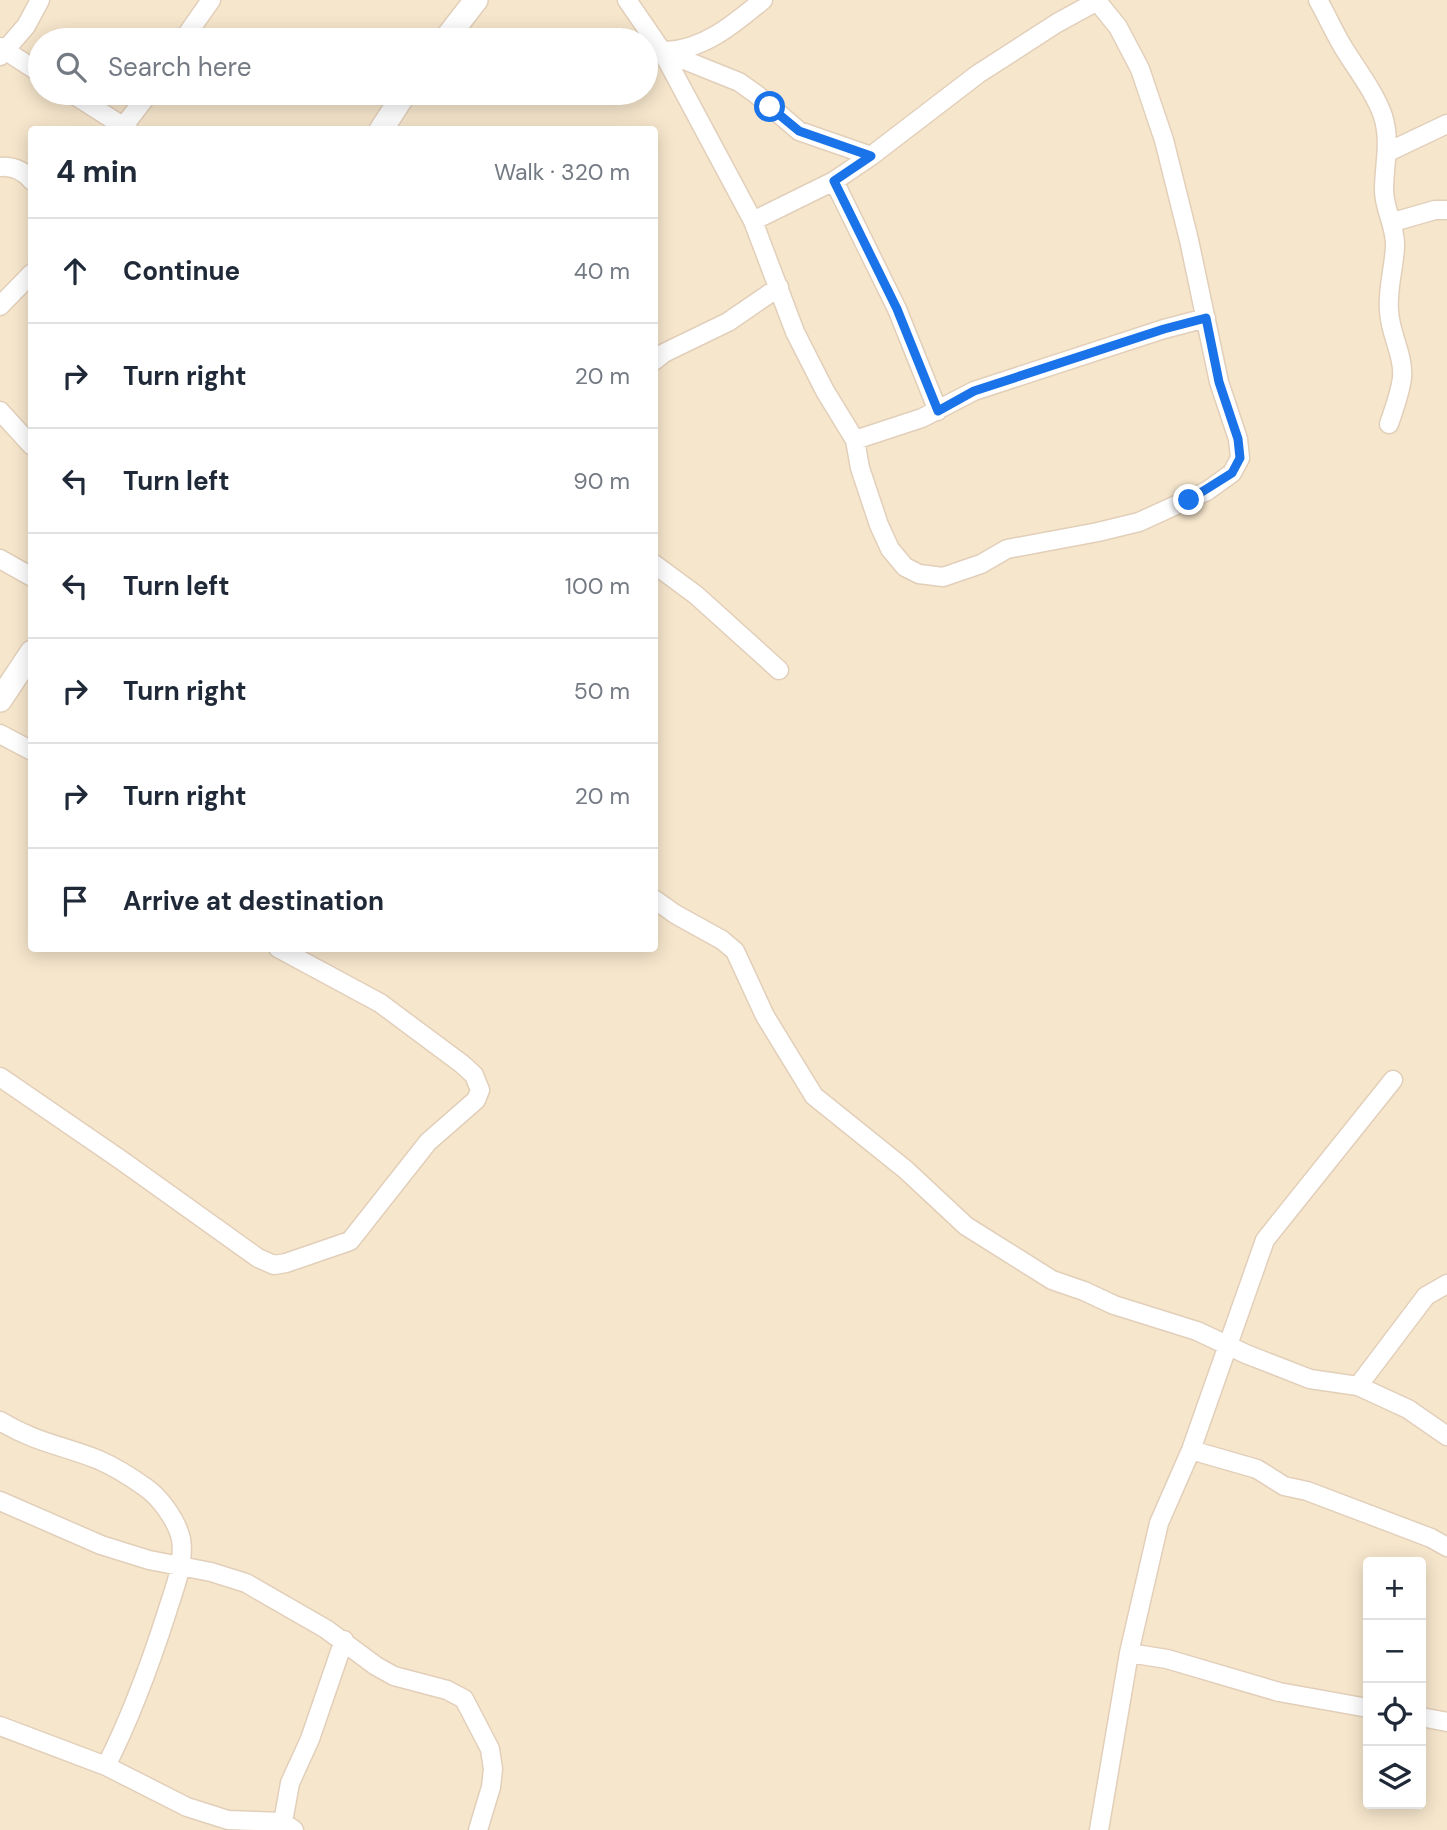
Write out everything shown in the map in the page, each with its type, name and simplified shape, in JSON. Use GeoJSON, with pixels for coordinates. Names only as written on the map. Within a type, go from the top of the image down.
{"type":"FeatureCollection","features":[{"type":"Feature","properties":{"kind":"street"},"geometry":{"type":"LineString","coordinates":[[28,66],[2,51],[26,26],[40,0]]}},
{"type":"Feature","properties":{"kind":"street"},"geometry":{"type":"LineString","coordinates":[[191,28],[211,0]]}},
{"type":"Feature","properties":{"kind":"street"},"geometry":{"type":"LineString","coordinates":[[454,28],[476,0]]}},
{"type":"Feature","properties":{"kind":"street"},"geometry":{"type":"LineString","coordinates":[[627,0],[646,28]]}},
{"type":"Feature","properties":{"kind":"street"},"geometry":{"type":"LineString","coordinates":[[662,51],[680,51],[705,41],[733,25],[763,0]]}},
{"type":"Feature","properties":{"kind":"street"},"geometry":{"type":"LineString","coordinates":[[1318,0],[1382,114],[1388,152],[1384,191],[1393,222],[1395,248],[1388,304],[1390,327],[1401,356],[1402,376],[1398,400],[1389,424]]}},
{"type":"Feature","properties":{"kind":"street"},"geometry":{"type":"LineString","coordinates":[[658,45],[753,221],[795,332],[825,391],[855,440],[860,468],[879,525],[890,549],[905,567],[919,574],[943,577],[981,564],[1007,549],[1098,533],[1139,522],[1207,491],[1232,473],[1240,458],[1238,439],[1219,382],[1164,140],[1140,69],[1118,27],[1098,1],[1057,23],[978,74],[834,181],[753,221]]}},
{"type":"Feature","properties":{"kind":"street"},"geometry":{"type":"LineString","coordinates":[[662,51],[739,82],[799,131],[871,156]]}},
{"type":"Feature","properties":{"kind":"street"},"geometry":{"type":"LineString","coordinates":[[90,105],[123,126]]}},
{"type":"Feature","properties":{"kind":"street"},"geometry":{"type":"LineString","coordinates":[[127,126],[141,105]]}},
{"type":"Feature","properties":{"kind":"street"},"geometry":{"type":"LineString","coordinates":[[384,126],[397,105]]}},
{"type":"Feature","properties":{"kind":"street"},"geometry":{"type":"LineString","coordinates":[[1388,152],[1447,124]]}},
{"type":"Feature","properties":{"kind":"street"},"geometry":{"type":"LineString","coordinates":[[0,167],[16,169],[28,176]]}},
{"type":"Feature","properties":{"kind":"street"},"geometry":{"type":"LineString","coordinates":[[834,181],[897,309],[938,411]]}},
{"type":"Feature","properties":{"kind":"street"},"geometry":{"type":"LineString","coordinates":[[1393,222],[1435,210],[1447,210]]}},
{"type":"Feature","properties":{"kind":"street"},"geometry":{"type":"LineString","coordinates":[[0,306],[28,277]]}},
{"type":"Feature","properties":{"kind":"street"},"geometry":{"type":"LineString","coordinates":[[658,358],[728,322],[779,287]]}},
{"type":"Feature","properties":{"kind":"street"},"geometry":{"type":"LineString","coordinates":[[855,440],[922,418],[974,391],[1164,329],[1206,318]]}},
{"type":"Feature","properties":{"kind":"street"},"geometry":{"type":"LineString","coordinates":[[0,411],[28,442]]}},
{"type":"Feature","properties":{"kind":"street"},"geometry":{"type":"LineString","coordinates":[[0,559],[28,575]]}},
{"type":"Feature","properties":{"kind":"street"},"geometry":{"type":"LineString","coordinates":[[658,567],[696,595],[779,670]]}},
{"type":"Feature","properties":{"kind":"street"},"geometry":{"type":"LineString","coordinates":[[0,700],[28,658]]}},
{"type":"Feature","properties":{"kind":"street"},"geometry":{"type":"LineString","coordinates":[[0,734],[28,749]]}},
{"type":"Feature","properties":{"kind":"street"},"geometry":{"type":"LineString","coordinates":[[658,902],[674,914],[722,940],[735,951],[765,1016],[814,1096],[906,1170],[966,1226],[1052,1280],[1114,1305],[1197,1331],[1310,1379],[1358,1387],[1395,1402],[1447,1436]]}},
{"type":"Feature","properties":{"kind":"street"},"geometry":{"type":"LineString","coordinates":[[0,1077],[258,1258],[274,1265],[340,1246],[354,1236],[428,1142],[475,1100],[480,1090],[474,1075],[462,1064],[380,1003],[284,952]]}},
{"type":"Feature","properties":{"kind":"street"},"geometry":{"type":"LineString","coordinates":[[1099,1830],[1129,1653],[1159,1523],[1191,1450],[1265,1240],[1393,1080]]}},
{"type":"Feature","properties":{"kind":"street"},"geometry":{"type":"LineString","coordinates":[[1358,1387],[1426,1296],[1447,1284]]}},
{"type":"Feature","properties":{"kind":"street"},"geometry":{"type":"LineString","coordinates":[[0,1421],[31,1438],[100,1461],[149,1489],[167,1511],[180,1538],[181,1567],[124,1731],[106,1766]]}},
{"type":"Feature","properties":{"kind":"street"},"geometry":{"type":"LineString","coordinates":[[1191,1450],[1257,1469],[1284,1486],[1307,1491],[1431,1538],[1447,1547]]}},
{"type":"Feature","properties":{"kind":"street"},"geometry":{"type":"LineString","coordinates":[[0,1501],[101,1545],[149,1560],[211,1572],[246,1583],[344,1640],[376,1666],[394,1676],[447,1690],[464,1699],[490,1749],[491,1787],[478,1830]]}},
{"type":"Feature","properties":{"kind":"street"},"geometry":{"type":"LineString","coordinates":[[0,1726],[106,1766],[226,1825],[288,1826],[290,1783],[310,1739],[344,1640]]}},
{"type":"Feature","properties":{"kind":"street"},"geometry":{"type":"LineString","coordinates":[[1129,1653],[1167,1659],[1279,1692],[1363,1707]]}},
{"type":"Feature","properties":{"kind":"street"},"geometry":{"type":"LineString","coordinates":[[1426,1718],[1447,1722]]}},
{"type":"Feature","properties":{"kind":"shaded area"},"geometry":{"type":"Polygon","coordinates":[[[0,0],[1447,0],[1447,1830],[0,1830],[0,0]]]}},
{"type":"Feature","properties":{"kind":"route"},"geometry":{"type":"LineString","coordinates":[[770,107],[799,131],[871,156],[834,181],[897,309],[938,411],[974,391],[1164,329],[1206,318],[1219,382],[1238,439],[1240,458],[1232,473],[1189,500]]}}]}
